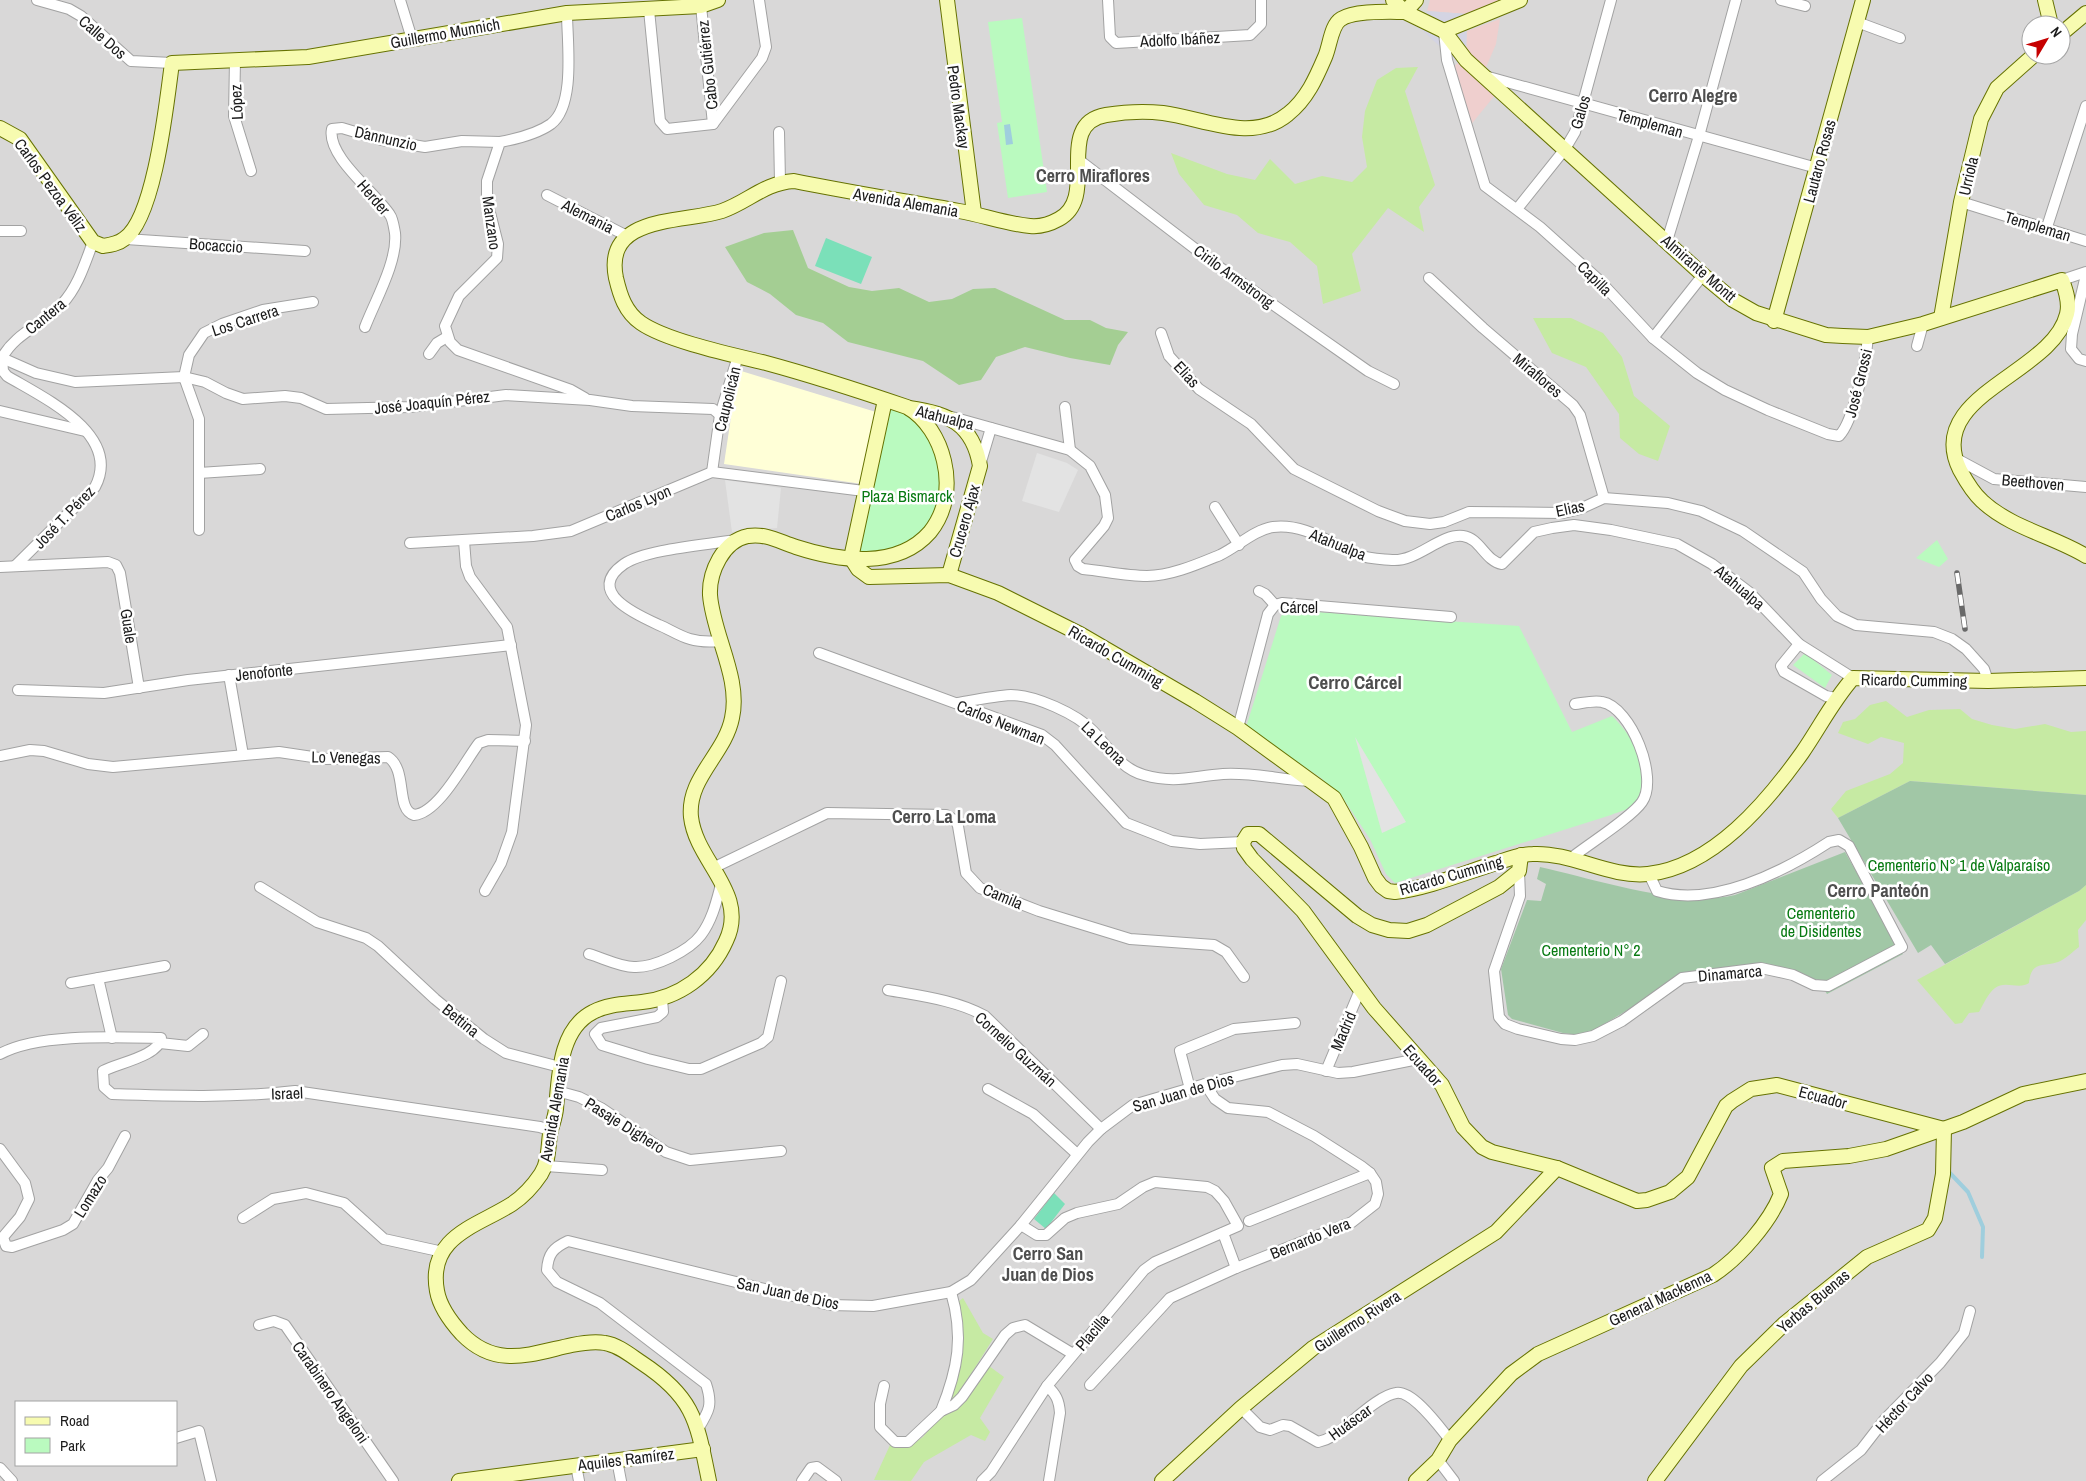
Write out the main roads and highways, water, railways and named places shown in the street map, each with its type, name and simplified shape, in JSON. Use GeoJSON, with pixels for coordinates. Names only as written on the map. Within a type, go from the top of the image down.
{"type":"FeatureCollection","features":[{"type":"Feature","properties":{"kind":"main road","name":"Guillermo Munnich"},"geometry":{"type":"LineString","coordinates":[[126,239],[141,216],[154,172],[172,63],[308,57],[567,13],[701,6],[718,0]]}},
{"type":"Feature","properties":{"kind":"main road","name":"Pedro Mackay"},"geometry":{"type":"LineString","coordinates":[[947,0],[974,213]]}},
{"type":"Feature","properties":{"kind":"main road"},"geometry":{"type":"LineString","coordinates":[[1393,0],[1405,12],[1416,0]]}},
{"type":"Feature","properties":{"kind":"main road"},"geometry":{"type":"LineString","coordinates":[[1444,31],[1520,0]]}},
{"type":"Feature","properties":{"kind":"main road","name":"Lautaro Rosas"},"geometry":{"type":"LineString","coordinates":[[1774,321],[1863,0]]}},
{"type":"Feature","properties":{"kind":"main road"},"geometry":{"type":"LineString","coordinates":[[2046,0],[2049,15]]}},
{"type":"Feature","properties":{"kind":"main road","name":"Avenida Alemania"},"geometry":{"type":"LineString","coordinates":[[710,1481],[698,1429],[688,1404],[670,1384],[621,1349],[606,1343],[587,1342],[515,1357],[494,1355],[479,1348],[455,1326],[441,1304],[437,1293],[436,1274],[443,1252],[449,1242],[464,1229],[521,1198],[532,1188],[546,1166],[560,1067],[568,1042],[581,1020],[595,1011],[617,1004],[662,999],[676,994],[704,973],[728,939],[733,924],[731,906],[722,880],[696,838],[691,813],[692,800],[696,790],[706,768],[727,733],[732,718],[730,682],[710,591],[713,573],[720,556],[739,540],[748,536],[764,536],[798,548],[851,558],[885,558],[908,550],[927,535],[942,512],[946,498],[947,481],[942,452],[927,425],[907,408],[800,372],[665,334],[640,323],[623,304],[615,274],[621,244],[638,229],[652,223],[722,211],[780,182],[794,181],[974,213],[1031,226],[1047,224],[1061,218],[1071,208],[1075,195],[1080,133],[1084,124],[1094,117],[1112,114],[1163,113],[1235,127],[1253,128],[1273,123],[1288,115],[1311,87],[1326,54],[1336,23],[1341,19],[1363,14],[1405,12]]}},
{"type":"Feature","properties":{"kind":"main road","name":"Almirante Montt"},"geometry":{"type":"LineString","coordinates":[[1405,12],[1444,31],[1466,60],[1483,76],[1704,275],[1733,300],[1774,321],[1826,335],[1868,337],[1923,324],[2062,280],[2068,312],[2058,334],[2044,350],[1978,398],[1957,429],[1953,444],[1955,458],[1970,487],[1981,500],[1998,514],[2086,556]]}},
{"type":"Feature","properties":{"kind":"main road"},"geometry":{"type":"LineString","coordinates":[[2071,26],[2086,13]]}},
{"type":"Feature","properties":{"kind":"main road","name":"Urriola"},"geometry":{"type":"LineString","coordinates":[[1941,318],[1961,202],[1981,119],[1997,88],[2023,65]]}},
{"type":"Feature","properties":{"kind":"main road","name":"Carlos Pezoa Véliz"},"geometry":{"type":"LineString","coordinates":[[0,128],[20,139],[93,242],[102,246],[126,239]]}},
{"type":"Feature","properties":{"kind":"main road"},"geometry":{"type":"LineString","coordinates":[[851,558],[885,400]]}},
{"type":"Feature","properties":{"kind":"main road","name":"Atahualpa"},"geometry":{"type":"LineString","coordinates":[[907,408],[946,415]]}},
{"type":"Feature","properties":{"kind":"main road","name":"Crucero Ajax"},"geometry":{"type":"LineString","coordinates":[[946,415],[959,424],[969,436],[975,447],[980,466],[949,575]]}},
{"type":"Feature","properties":{"kind":"main road","name":"Ricardo Cumming"},"geometry":{"type":"LineString","coordinates":[[851,558],[858,569],[869,577],[949,575],[998,593],[1080,634],[1238,728],[1314,781],[1334,798],[1361,847],[1375,878],[1388,891],[1403,891],[1521,855],[1540,854],[1570,859],[1615,871],[1649,874],[1673,868],[1722,842],[1738,829],[1781,780],[1803,751],[1835,698],[1853,678],[1988,681],[2086,678]]}},
{"type":"Feature","properties":{"kind":"main road","name":"Ecuador"},"geometry":{"type":"LineString","coordinates":[[1521,855],[1518,871],[1499,887],[1427,925],[1408,931],[1389,930],[1372,925],[1357,916],[1259,834],[1248,834],[1243,842],[1244,848],[1252,859],[1303,911],[1360,990],[1449,1095],[1463,1127],[1482,1147],[1492,1152],[1557,1168],[1637,1201],[1659,1196],[1680,1185],[1688,1177],[1726,1106],[1732,1100],[1751,1089],[1768,1085],[1944,1129]]}},
{"type":"Feature","properties":{"kind":"main road"},"geometry":{"type":"LineString","coordinates":[[1944,1129],[2023,1094],[2086,1081]]}},
{"type":"Feature","properties":{"kind":"main road","name":"General Mackenna"},"geometry":{"type":"LineString","coordinates":[[1416,1481],[1438,1460],[1450,1440],[1510,1374],[1538,1354],[1713,1275],[1725,1267],[1740,1253],[1777,1204],[1781,1194],[1772,1168],[1776,1164],[1783,1161],[1850,1156],[1886,1149],[1944,1129]]}},
{"type":"Feature","properties":{"kind":"main road","name":"Yerbas Buenas"},"geometry":{"type":"LineString","coordinates":[[1655,1481],[1741,1366],[1784,1324],[1867,1257],[1928,1230],[1936,1218],[1943,1174],[1944,1129]]}},
{"type":"Feature","properties":{"kind":"main road","name":"Guillermo Rivera"},"geometry":{"type":"LineString","coordinates":[[1162,1481],[1240,1408],[1313,1348],[1496,1232],[1557,1168]]}},
{"type":"Feature","properties":{"kind":"main road","name":"Aquiles Ramírez"},"geometry":{"type":"LineString","coordinates":[[459,1481],[536,1476],[576,1465],[703,1449]]}},
{"type":"Feature","properties":{"kind":"water"},"geometry":{"type":"Polygon","coordinates":[[[1010,124],[1013,144],[1006,145],[1004,125],[1010,124]]]}},
{"type":"Feature","properties":{"kind":"waterway"},"geometry":{"type":"LineString","coordinates":[[1949,1172],[1968,1192],[1983,1227],[1982,1257]]}},
{"type":"Feature","properties":{"kind":"railway"},"geometry":{"type":"LineString","coordinates":[[1957,573],[1965,629]]}},
{"type":"Feature","properties":{"kind":"district","name":"Cerro Alegre"},"geometry":{"type":"Point","coordinates":[1693,95]}},
{"type":"Feature","properties":{"kind":"district","name":"Cerro Miraflores"},"geometry":{"type":"Point","coordinates":[1093,175]}},
{"type":"Feature","properties":{"kind":"district","name":"Cerro Cárcel"},"geometry":{"type":"Point","coordinates":[1355,682]}},
{"type":"Feature","properties":{"kind":"district","name":"Cerro La Loma"},"geometry":{"type":"Point","coordinates":[944,816]}},
{"type":"Feature","properties":{"kind":"district","name":"Cerro Panteón"},"geometry":{"type":"Point","coordinates":[1878,890]}},
{"type":"Feature","properties":{"kind":"district","name":"Cerro San Juan de Dios"},"geometry":{"type":"Point","coordinates":[1048,1263]}},
{"type":"Feature","properties":{"kind":"park label","name":"Plaza Bismarck"},"geometry":{"type":"Point","coordinates":[907,496]}},
{"type":"Feature","properties":{"kind":"park label","name":"Cementerio N° 1 de Valparaíso"},"geometry":{"type":"Point","coordinates":[1959,865]}},
{"type":"Feature","properties":{"kind":"park label","name":"Cementerio de Disidentes"},"geometry":{"type":"Point","coordinates":[1821,922]}},
{"type":"Feature","properties":{"kind":"park label","name":"Cementerio N° 2"},"geometry":{"type":"Point","coordinates":[1591,950]}}]}
